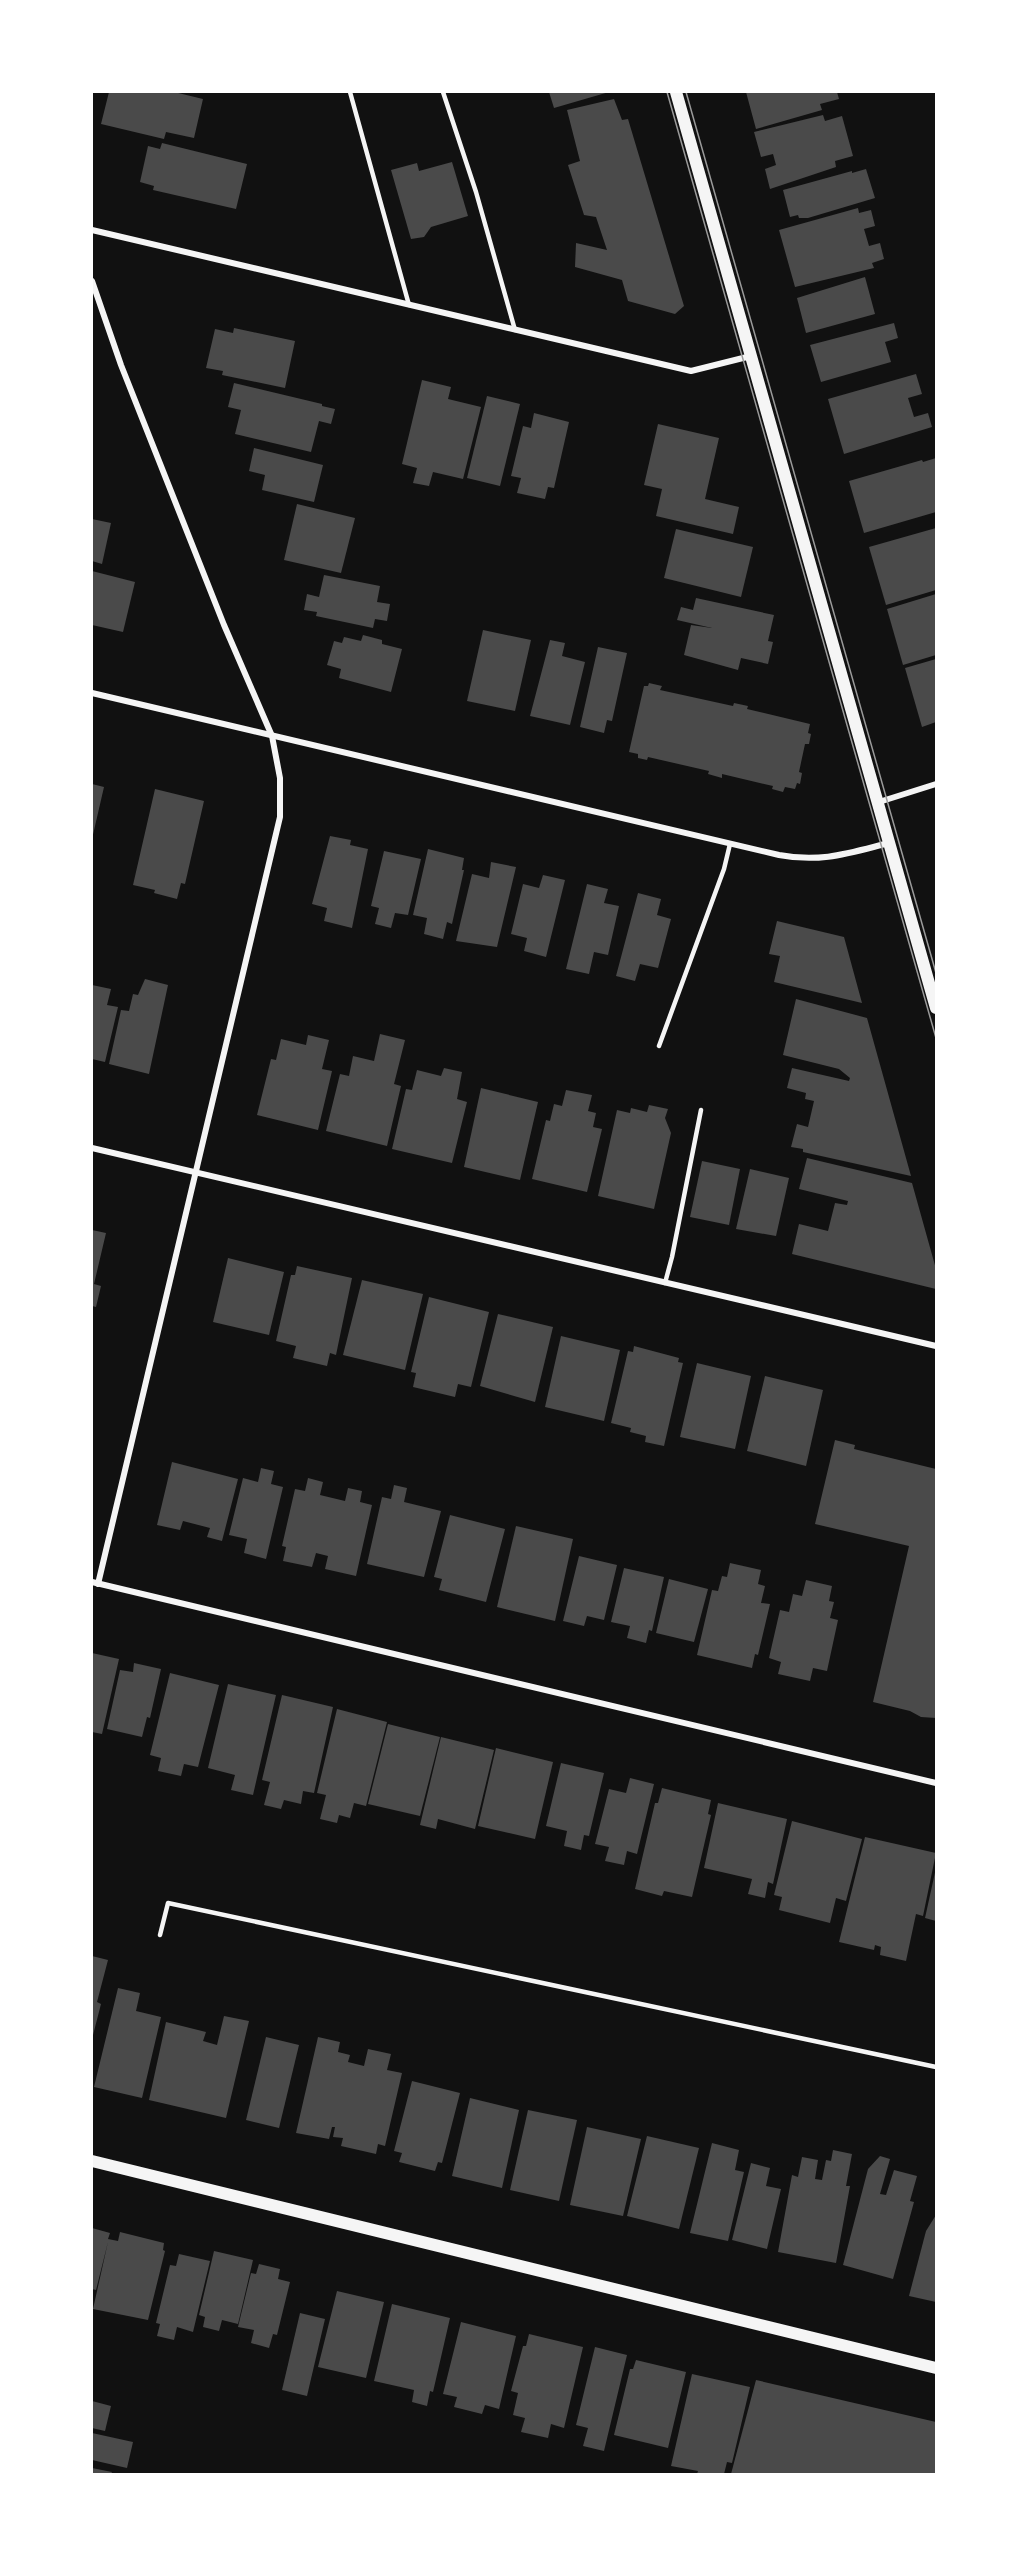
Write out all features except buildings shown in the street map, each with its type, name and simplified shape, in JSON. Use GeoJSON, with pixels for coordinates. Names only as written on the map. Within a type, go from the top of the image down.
{"type":"FeatureCollection","features":[{"type":"Feature","properties":{"kind":"main road"},"geometry":{"type":"LineString","coordinates":[[676,92],[936,1008]]}},
{"type":"Feature","properties":{"kind":"main road"},"geometry":{"type":"LineString","coordinates":[[92,2161],[936,2368]]}},
{"type":"Feature","properties":{"kind":"street"},"geometry":{"type":"LineString","coordinates":[[92,230],[691,371],[751,356]]}},
{"type":"Feature","properties":{"kind":"street"},"geometry":{"type":"LineString","coordinates":[[92,281],[121,364],[272,736],[280,778],[280,817],[95,1583],[936,1783]]}},
{"type":"Feature","properties":{"kind":"street"},"geometry":{"type":"LineString","coordinates":[[92,693],[730,844],[811,860],[829,859],[890,843]]}},
{"type":"Feature","properties":{"kind":"street"},"geometry":{"type":"LineString","coordinates":[[879,802],[936,784]]}},
{"type":"Feature","properties":{"kind":"street"},"geometry":{"type":"LineString","coordinates":[[92,1148],[936,1346]]}},
{"type":"Feature","properties":{"kind":"lane"},"geometry":{"type":"LineString","coordinates":[[350,92],[409,305]]}},
{"type":"Feature","properties":{"kind":"lane"},"geometry":{"type":"LineString","coordinates":[[444,92],[476,192],[515,330]]}},
{"type":"Feature","properties":{"kind":"lane"},"geometry":{"type":"LineString","coordinates":[[659,1046],[724,869],[730,844]]}},
{"type":"Feature","properties":{"kind":"lane"},"geometry":{"type":"LineString","coordinates":[[665,1283],[701,1110]]}},
{"type":"Feature","properties":{"kind":"lane"},"geometry":{"type":"LineString","coordinates":[[160,1935],[168,1903],[936,2067]]}},
{"type":"Feature","properties":{"kind":"tram line"},"geometry":{"type":"LineString","coordinates":[[667,92],[936,1038]]}},
{"type":"Feature","properties":{"kind":"tram line"},"geometry":{"type":"LineString","coordinates":[[686,92],[936,973]]}}]}
